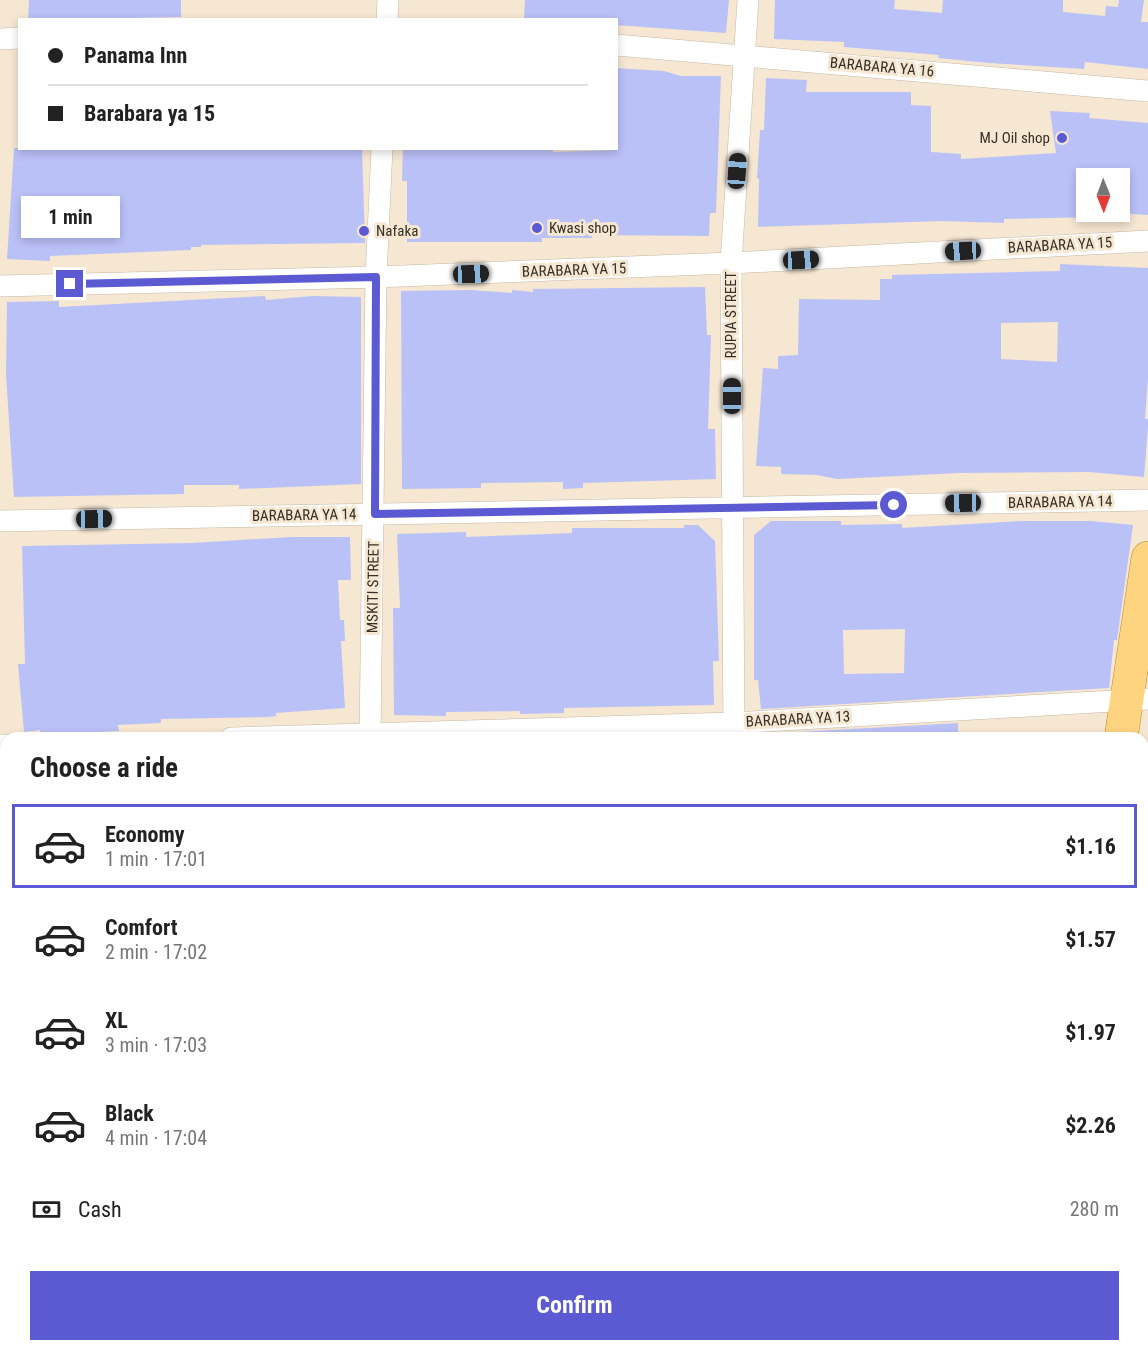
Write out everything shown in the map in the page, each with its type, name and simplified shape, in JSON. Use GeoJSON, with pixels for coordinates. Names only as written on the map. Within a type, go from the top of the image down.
{"type":"FeatureCollection","features":[{"type":"Feature","properties":{"kind":"main road"},"geometry":{"type":"LineString","coordinates":[[1124,732],[1138,699],[1148,558]]}},
{"type":"Feature","properties":{"kind":"street"},"geometry":{"type":"LineString","coordinates":[[387,18],[388,0]]}},
{"type":"Feature","properties":{"kind":"street","name":"RUPIA STREET"},"geometry":{"type":"LineString","coordinates":[[733,730],[731,263],[748,0]]}},
{"type":"Feature","properties":{"kind":"street"},"geometry":{"type":"LineString","coordinates":[[0,39],[18,38]]}},
{"type":"Feature","properties":{"kind":"street","name":"BARABARA YA 16"},"geometry":{"type":"LineString","coordinates":[[618,45],[1148,92]]}},
{"type":"Feature","properties":{"kind":"street","name":"MSKITI STREET"},"geometry":{"type":"LineString","coordinates":[[370,732],[375,514],[376,277],[382,150]]}},
{"type":"Feature","properties":{"kind":"street","name":"BARABARA YA 15"},"geometry":{"type":"LineString","coordinates":[[0,286],[376,277],[731,263],[1148,241]]}},
{"type":"Feature","properties":{"kind":"street","name":"BARABARA YA 14"},"geometry":{"type":"LineString","coordinates":[[0,521],[1148,500]]}},
{"type":"Feature","properties":{"kind":"street","name":"BARABARA YA 13"},"geometry":{"type":"LineString","coordinates":[[612,732],[733,730],[1138,699]]}},
{"type":"Feature","properties":{"kind":"building"},"geometry":{"type":"Polygon","coordinates":[[[29,0],[181,0],[181,17],[28,18],[29,0]]]}},
{"type":"Feature","properties":{"kind":"building"},"geometry":{"type":"Polygon","coordinates":[[[525,0],[729,0],[726,33],[618,25],[618,18],[524,18],[525,0]]]}},
{"type":"Feature","properties":{"kind":"building"},"geometry":{"type":"Polygon","coordinates":[[[775,0],[895,0],[894,9],[942,13],[943,0],[1063,0],[1063,12],[1105,16],[1106,6],[1118,7],[1119,0],[1144,0],[1141,22],[1148,22],[1148,69],[1085,62],[1084,69],[989,63],[938,58],[939,55],[844,47],[844,42],[774,39],[775,0]]]}},
{"type":"Feature","properties":{"kind":"building"},"geometry":{"type":"Polygon","coordinates":[[[618,68],[664,71],[681,76],[721,76],[716,213],[710,213],[709,236],[592,235],[592,238],[542,238],[542,242],[407,242],[407,181],[402,181],[403,150],[553,150],[553,152],[618,150],[618,68]]]}},
{"type":"Feature","properties":{"kind":"building"},"geometry":{"type":"Polygon","coordinates":[[[766,78],[807,80],[806,92],[911,92],[911,105],[931,106],[931,152],[961,154],[961,159],[1056,153],[1050,111],[1090,113],[1089,118],[1148,123],[1148,215],[1130,214],[1130,168],[1076,168],[1076,217],[1004,219],[1004,223],[942,221],[758,227],[759,179],[757,178],[760,130],[764,130],[766,78]]]}},
{"type":"Feature","properties":{"kind":"building"},"geometry":{"type":"Polygon","coordinates":[[[14,148],[18,150],[362,150],[365,243],[201,245],[201,247],[191,247],[191,250],[50,256],[50,261],[7,259],[14,148]]]}},
{"type":"Feature","properties":{"kind":"building"},"geometry":{"type":"Polygon","coordinates":[[[1060,264],[1148,268],[1148,378],[1145,419],[1148,419],[1148,426],[1144,477],[1089,472],[959,473],[837,479],[817,475],[781,474],[781,467],[756,466],[763,368],[778,369],[778,356],[798,355],[799,299],[880,300],[880,279],[892,279],[892,275],[1060,271],[1060,264]],[[1058,322],[1001,323],[1001,359],[1057,362],[1058,322]]]}},
{"type":"Feature","properties":{"kind":"building"},"geometry":{"type":"Polygon","coordinates":[[[705,287],[707,335],[711,335],[708,429],[715,429],[716,479],[583,483],[583,488],[563,489],[563,482],[481,483],[481,488],[402,489],[401,291],[471,290],[512,293],[512,290],[533,292],[533,289],[705,287]]]}},
{"type":"Feature","properties":{"kind":"building"},"geometry":{"type":"Polygon","coordinates":[[[265,296],[266,300],[312,296],[361,297],[361,484],[239,489],[239,485],[184,485],[184,494],[14,497],[6,375],[7,302],[59,301],[59,307],[265,296]]]}},
{"type":"Feature","properties":{"kind":"building"},"geometry":{"type":"Polygon","coordinates":[[[771,521],[841,521],[841,525],[902,524],[902,528],[1022,521],[1091,521],[1133,525],[1117,640],[1114,640],[1109,688],[761,709],[758,680],[754,680],[754,535],[771,521]],[[905,629],[843,630],[844,674],[904,673],[905,629]]]}},
{"type":"Feature","properties":{"kind":"building"},"geometry":{"type":"Polygon","coordinates":[[[684,525],[698,525],[715,541],[719,661],[713,661],[714,705],[564,708],[564,713],[520,714],[520,711],[446,712],[446,716],[394,715],[393,608],[400,608],[397,534],[466,532],[466,537],[572,533],[572,528],[684,528],[684,525]]]}},
{"type":"Feature","properties":{"kind":"building"},"geometry":{"type":"Polygon","coordinates":[[[291,537],[350,537],[351,580],[338,580],[340,620],[344,620],[345,641],[341,641],[345,708],[276,713],[276,716],[269,717],[161,719],[161,723],[118,725],[119,731],[40,732],[40,730],[24,732],[18,664],[25,664],[22,546],[192,543],[291,537]]]}},
{"type":"Feature","properties":{"kind":"building"},"geometry":{"type":"Polygon","coordinates":[[[958,723],[958,732],[797,732],[958,723]]]}},
{"type":"Feature","properties":{"kind":"place","name":"MJ Oil shop"},"geometry":{"type":"Point","coordinates":[1062,138]}},
{"type":"Feature","properties":{"kind":"place","name":"Kwasi shop"},"geometry":{"type":"Point","coordinates":[537,228]}},
{"type":"Feature","properties":{"kind":"place","name":"Nafaka"},"geometry":{"type":"Point","coordinates":[364,231]}},
{"type":"Feature","properties":{"kind":"route"},"geometry":{"type":"LineString","coordinates":[[70,284],[376,277],[375,514],[894,505]]}}]}
